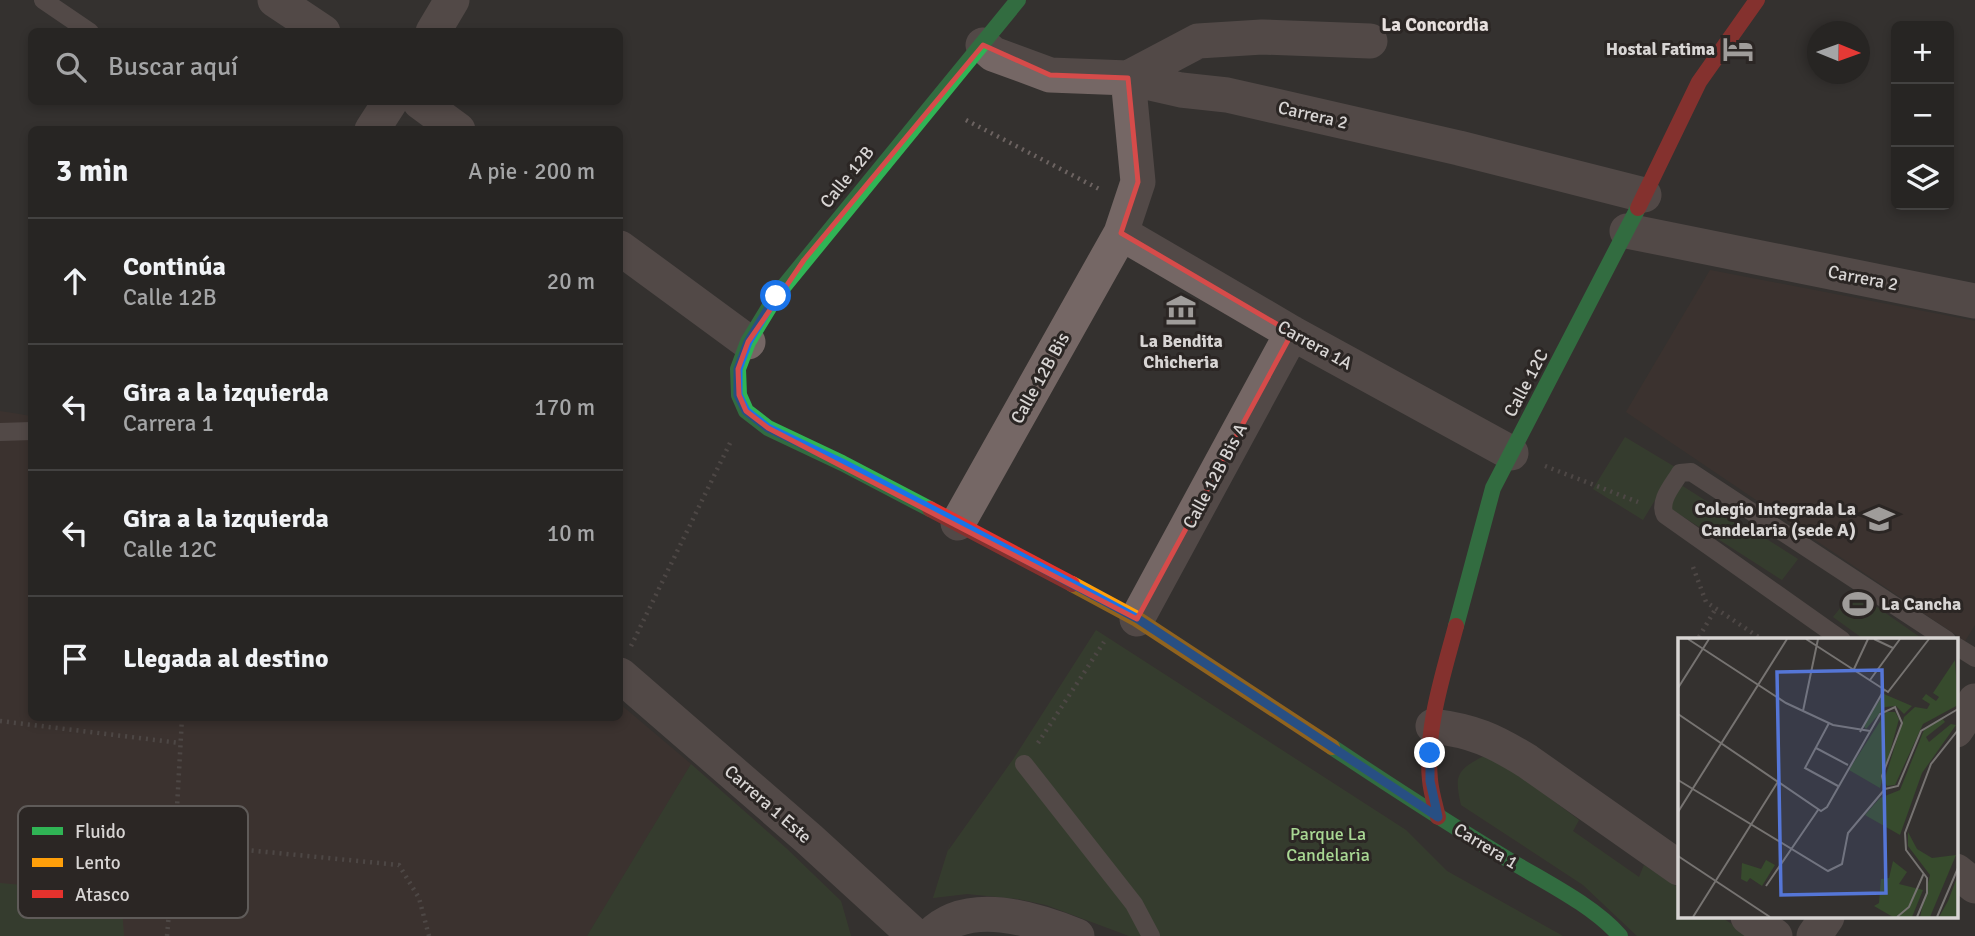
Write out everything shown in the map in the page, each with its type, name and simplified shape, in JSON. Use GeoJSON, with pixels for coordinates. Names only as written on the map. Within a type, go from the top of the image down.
{"type":"FeatureCollection","features":[{"type":"Feature","properties":{"kind":"street"},"geometry":{"type":"LineString","coordinates":[[275,0],[317,28]]}},
{"type":"Feature","properties":{"kind":"street"},"geometry":{"type":"LineString","coordinates":[[435,28],[452,0]]}},
{"type":"Feature","properties":{"kind":"street","name":"Calle 12C"},"geometry":{"type":"LineString","coordinates":[[1438,817],[1430,781],[1433,726],[1443,674],[1493,488],[1627,231],[1699,82],[1757,0]]}},
{"type":"Feature","properties":{"kind":"street","name":"Calle 12B"},"geometry":{"type":"LineString","coordinates":[[738,395],[738,369],[748,342],[776,296],[983,45],[1012,2]]}},
{"type":"Feature","properties":{"kind":"street"},"geometry":{"type":"LineString","coordinates":[[1128,78],[1198,41],[1262,37],[1370,41]]}},
{"type":"Feature","properties":{"kind":"street","name":"Carrera 2"},"geometry":{"type":"LineString","coordinates":[[983,45],[993,54],[1050,75],[1128,78],[1181,90],[1227,95],[1644,195]]}},
{"type":"Feature","properties":{"kind":"street","name":"Calle 12B Bis"},"geometry":{"type":"LineString","coordinates":[[958,523],[1125,219],[1139,182],[1128,78]]}},
{"type":"Feature","properties":{"kind":"street"},"geometry":{"type":"LineString","coordinates":[[375,126],[388,105]]}},
{"type":"Feature","properties":{"kind":"street"},"geometry":{"type":"LineString","coordinates":[[424,105],[453,126]]}},
{"type":"Feature","properties":{"kind":"street","name":"Carrera 1A"},"geometry":{"type":"LineString","coordinates":[[1125,219],[1293,333],[1511,453]]}},
{"type":"Feature","properties":{"kind":"street","name":"Carrera 2"},"geometry":{"type":"LineString","coordinates":[[1627,231],[1975,301]]}},
{"type":"Feature","properties":{"kind":"street"},"geometry":{"type":"LineString","coordinates":[[623,250],[748,342]]}},
{"type":"Feature","properties":{"kind":"street","name":"Calle 12B Bis A"},"geometry":{"type":"LineString","coordinates":[[1131,616],[1293,333]]}},
{"type":"Feature","properties":{"kind":"street","name":"Carrera 1"},"geometry":{"type":"LineString","coordinates":[[738,395],[746,411],[768,428],[958,523],[1131,616],[1438,817],[1586,907],[1614,928],[1620,936]]}},
{"type":"Feature","properties":{"kind":"street","name":"Carrera 1 Este"},"geometry":{"type":"LineString","coordinates":[[623,667],[915,936]]}},
{"type":"Feature","properties":{"kind":"street"},"geometry":{"type":"LineString","coordinates":[[1433,726],[1470,732],[1505,747],[1678,867]]}},
{"type":"Feature","properties":{"kind":"street"},"geometry":{"type":"LineString","coordinates":[[1958,873],[1975,886]]}},
{"type":"Feature","properties":{"kind":"street"},"geometry":{"type":"LineString","coordinates":[[930,936],[936,929],[955,920],[975,915],[1035,921],[1077,936]]}},
{"type":"Feature","properties":{"kind":"street"},"geometry":{"type":"LineString","coordinates":[[1749,918],[1775,936]]}},
{"type":"Feature","properties":{"kind":"street"},"geometry":{"type":"LineString","coordinates":[[1814,936],[1826,918]]}},
{"type":"Feature","properties":{"kind":"lane"},"geometry":{"type":"LineString","coordinates":[[43,0],[84,28]]}},
{"type":"Feature","properties":{"kind":"lane"},"geometry":{"type":"LineString","coordinates":[[0,432],[28,431]]}},
{"type":"Feature","properties":{"kind":"lane"},"geometry":{"type":"LineString","coordinates":[[1839,638],[1665,515],[1662,511],[1663,503],[1680,473],[1691,472],[1944,638]]}},
{"type":"Feature","properties":{"kind":"lane"},"geometry":{"type":"LineString","coordinates":[[1958,647],[1975,659]]}},
{"type":"Feature","properties":{"kind":"lane"},"geometry":{"type":"LineString","coordinates":[[1024,764],[1134,904],[1151,936]]}},
{"type":"Feature","properties":{"kind":"path"},"geometry":{"type":"LineString","coordinates":[[934,103],[1125,219]]}},
{"type":"Feature","properties":{"kind":"path"},"geometry":{"type":"LineString","coordinates":[[623,664],[746,411]]}},
{"type":"Feature","properties":{"kind":"path"},"geometry":{"type":"LineString","coordinates":[[1511,453],[1662,511]]}},
{"type":"Feature","properties":{"kind":"path"},"geometry":{"type":"LineString","coordinates":[[1689,556],[1706,602],[1760,638]]}},
{"type":"Feature","properties":{"kind":"path"},"geometry":{"type":"LineString","coordinates":[[1699,637],[1716,608]]}},
{"type":"Feature","properties":{"kind":"path"},"geometry":{"type":"LineString","coordinates":[[1024,764],[1131,616]]}},
{"type":"Feature","properties":{"kind":"path"},"geometry":{"type":"LineString","coordinates":[[0,721],[180,743]]}},
{"type":"Feature","properties":{"kind":"path"},"geometry":{"type":"LineString","coordinates":[[177,806],[182,721]]}},
{"type":"Feature","properties":{"kind":"path"},"geometry":{"type":"LineString","coordinates":[[248,850],[399,865],[419,898],[429,936]]}},
{"type":"Feature","properties":{"kind":"path"},"geometry":{"type":"LineString","coordinates":[[167,936],[169,918]]}},
{"type":"Feature","properties":{"kind":"highlighted area"},"geometry":{"type":"Polygon","coordinates":[[[983,45],[1050,75],[1128,78],[1138,182],[1121,233],[1292,333],[1137,619],[768,428],[746,411],[739,395],[738,369],[748,342],[804,260],[983,45]]]}},
{"type":"Feature","properties":{"kind":"shaded area","name":"Colegio Integrada La Candelaria (sede A)"},"geometry":{"type":"Polygon","coordinates":[[[1710,270],[1975,321],[1975,625],[1965,641],[1626,412],[1710,270]]]}},
{"type":"Feature","properties":{"kind":"shaded area"},"geometry":{"type":"Polygon","coordinates":[[[0,411],[28,416],[28,721],[623,721],[623,707],[691,764],[587,936],[0,936],[0,411]]]}},
{"type":"Feature","properties":{"kind":"green space"},"geometry":{"type":"Polygon","coordinates":[[[1625,437],[1675,467],[1643,520],[1593,489],[1625,437]]]}},
{"type":"Feature","properties":{"kind":"green space"},"geometry":{"type":"Polygon","coordinates":[[[1681,485],[1798,559],[1782,580],[1668,507],[1681,485]]]}},
{"type":"Feature","properties":{"kind":"green space","name":"La Cancha"},"geometry":{"type":"Polygon","coordinates":[[[1854,591],[1921,638],[1862,638],[1833,617],[1854,591]]]}},
{"type":"Feature","properties":{"kind":"green space","name":"Parque La Candelaria"},"geometry":{"type":"Polygon","coordinates":[[[1096,630],[1406,830],[1447,871],[1563,936],[1129,936],[1046,905],[1018,899],[967,894],[933,898],[952,837],[948,851],[1014,758],[1096,630]]]}},
{"type":"Feature","properties":{"kind":"green space"},"geometry":{"type":"Polygon","coordinates":[[[1482,757],[1496,758],[1579,820],[1573,831],[1639,877],[1644,865],[1678,887],[1678,918],[1723,918],[1750,936],[1637,936],[1583,885],[1461,805],[1458,781],[1466,766],[1482,757]]]}},
{"type":"Feature","properties":{"kind":"green space"},"geometry":{"type":"Polygon","coordinates":[[[691,764],[841,901],[851,936],[587,936],[691,764]]]}},
{"type":"Feature","properties":{"kind":"green space"},"geometry":{"type":"Polygon","coordinates":[[[0,883],[18,885],[18,918],[123,918],[124,936],[0,936],[0,883]]]}},
{"type":"Feature","properties":{"kind":"traffic: fast"},"geometry":{"type":"LineString","coordinates":[[930,509],[768,428],[746,411],[739,395],[738,369],[748,342],[776,296],[1018,0]]}},
{"type":"Feature","properties":{"kind":"traffic: fast"},"geometry":{"type":"LineString","coordinates":[[1456,626],[1493,488],[1638,208]]}},
{"type":"Feature","properties":{"kind":"traffic: fast"},"geometry":{"type":"LineString","coordinates":[[1332,747],[1581,903],[1620,936]]}},
{"type":"Feature","properties":{"kind":"traffic: slow"},"geometry":{"type":"LineString","coordinates":[[1072,584],[1137,619],[1332,747]]}},
{"type":"Feature","properties":{"kind":"traffic: jam"},"geometry":{"type":"LineString","coordinates":[[1638,208],[1699,82],[1757,0]]}},
{"type":"Feature","properties":{"kind":"traffic: jam"},"geometry":{"type":"LineString","coordinates":[[930,509],[1072,584]]}},
{"type":"Feature","properties":{"kind":"traffic: jam"},"geometry":{"type":"LineString","coordinates":[[1438,817],[1430,780],[1430,741],[1436,702],[1456,626]]}},
{"type":"Feature","properties":{"kind":"place","name":"Hostal Fatima"},"geometry":{"type":"Point","coordinates":[1738,49]}},
{"type":"Feature","properties":{"kind":"place","name":"La Bendita Chicheria"},"geometry":{"type":"Point","coordinates":[1181,310]}},
{"type":"Feature","properties":{"kind":"place","name":"Colegio Integrada La Candelaria (sede A)"},"geometry":{"type":"Point","coordinates":[1879,519]}},
{"type":"Feature","properties":{"kind":"place","name":"La Cancha"},"geometry":{"type":"Point","coordinates":[1858,604]}},
{"type":"Feature","properties":{"kind":"district","name":"La Concordia"},"geometry":{"type":"Point","coordinates":[1435,25]}},
{"type":"Feature","properties":{"kind":"route"},"geometry":{"type":"LineString","coordinates":[[776,296],[748,342],[738,369],[738,395],[746,411],[768,428],[842,463],[1138,619],[1438,817],[1430,781],[1430,753]]}}]}
